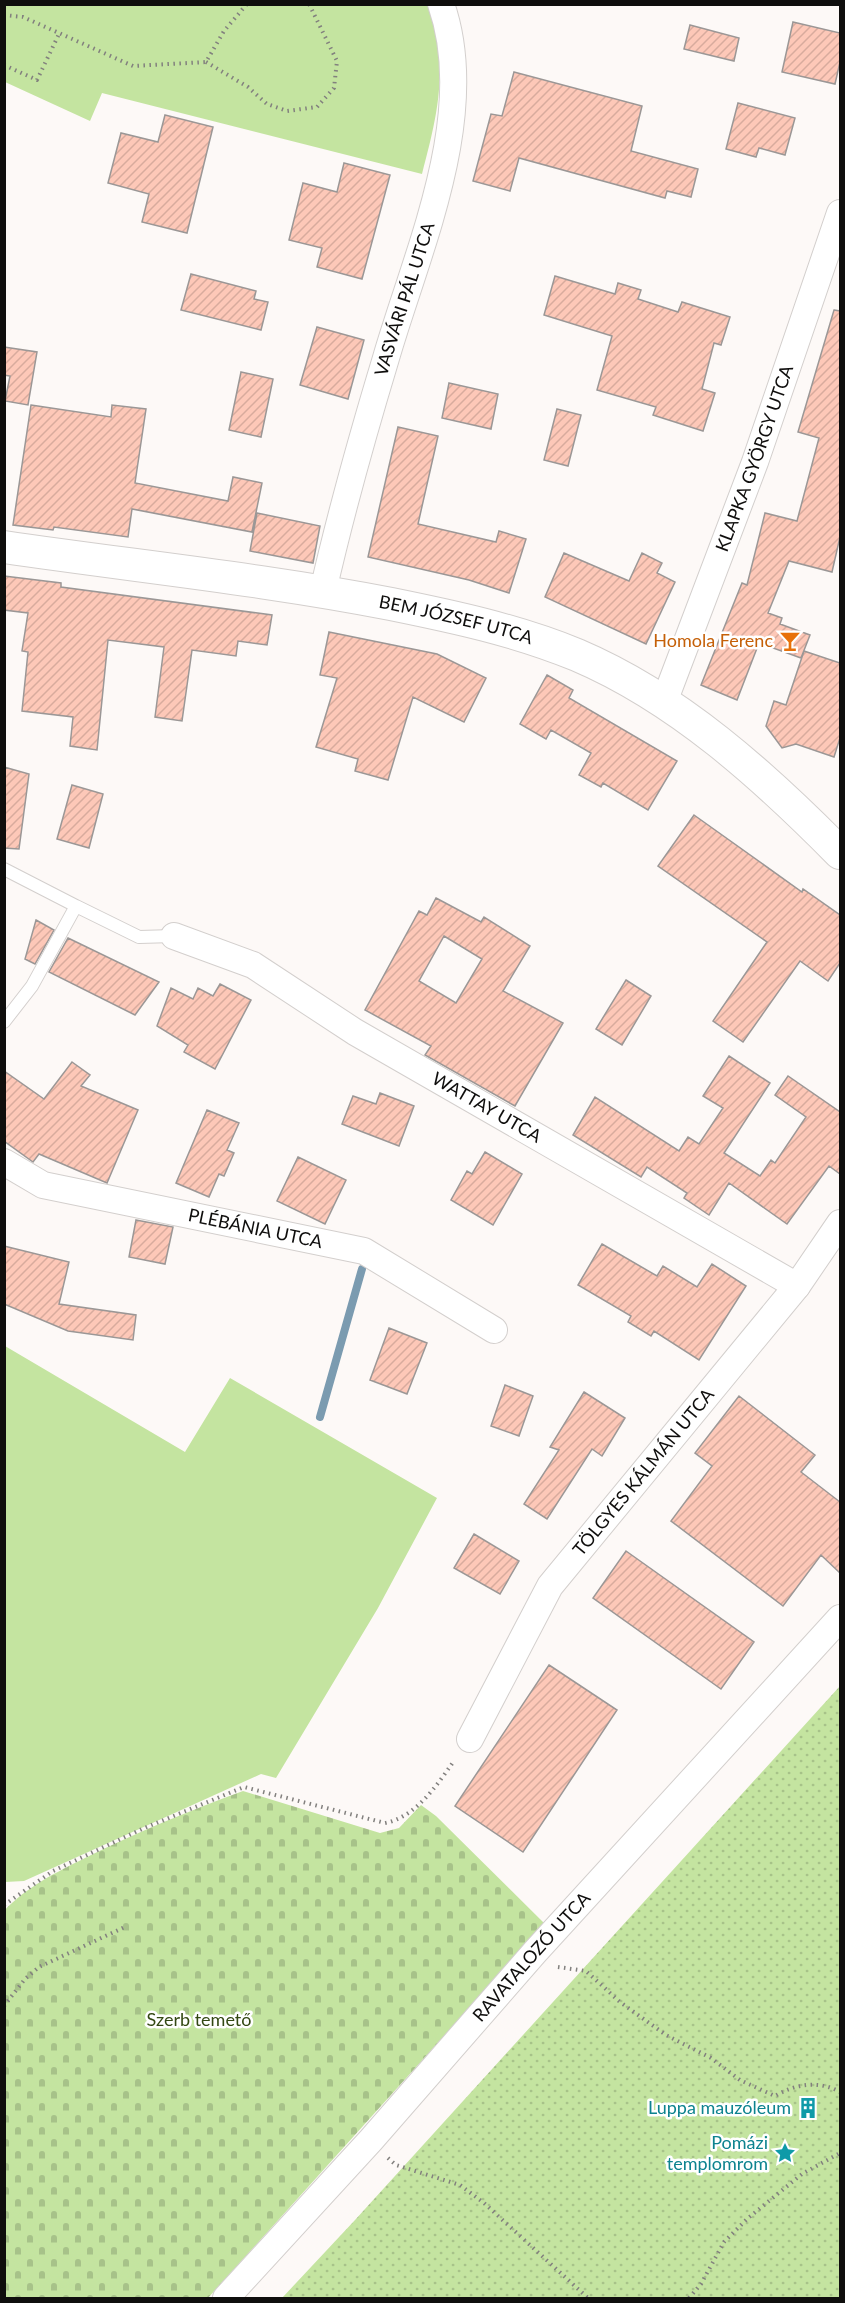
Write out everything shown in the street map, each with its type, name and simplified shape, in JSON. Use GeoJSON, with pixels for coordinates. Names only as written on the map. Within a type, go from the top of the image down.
{"type":"FeatureCollection","features":[{"type":"Feature","properties":{"kind":"street","name":"VASVÁRI PÁL UTCA"},"geometry":{"type":"LineString","coordinates":[[323,591],[386,357],[433,211],[455,93],[454,58],[441,4]]}},
{"type":"Feature","properties":{"kind":"street","name":"KLAPKA GYÖRGY UTCA"},"geometry":{"type":"LineString","coordinates":[[664,702],[755,462],[840,213]]}},
{"type":"Feature","properties":{"kind":"street","name":"BEM JÓZSEF UTCA"},"geometry":{"type":"LineString","coordinates":[[4,547],[323,591],[487,623],[578,656],[664,702],[744,763],[840,853]]}},
{"type":"Feature","properties":{"kind":"street","name":"WATTAY UTCA"},"geometry":{"type":"LineString","coordinates":[[174,936],[253,965],[355,1032],[797,1286]]}},
{"type":"Feature","properties":{"kind":"street","name":"PLÉBÁNIA UTCA"},"geometry":{"type":"LineString","coordinates":[[4,1162],[43,1185],[364,1251],[494,1329]]}},
{"type":"Feature","properties":{"kind":"street","name":"TÖLGYES KÁLMÁN UTCA"},"geometry":{"type":"LineString","coordinates":[[470,1739],[550,1586],[797,1286],[840,1223]]}},
{"type":"Feature","properties":{"kind":"street","name":"RAVATALOZÓ UTCA"},"geometry":{"type":"LineString","coordinates":[[226,2298],[371,2140],[535,1952],[840,1618]]}},
{"type":"Feature","properties":{"kind":"lane"},"geometry":{"type":"LineString","coordinates":[[4,869],[139,937],[174,936]]}},
{"type":"Feature","properties":{"kind":"lane"},"geometry":{"type":"LineString","coordinates":[[4,1022],[32,986],[76,906]]}},
{"type":"Feature","properties":{"kind":"path"},"geometry":{"type":"LineString","coordinates":[[206,62],[224,31],[246,4]]}},
{"type":"Feature","properties":{"kind":"path"},"geometry":{"type":"LineString","coordinates":[[4,15],[23,17],[133,66],[206,62],[248,87],[267,104],[287,111],[317,107],[334,88],[337,61],[309,4]]}},
{"type":"Feature","properties":{"kind":"path"},"geometry":{"type":"LineString","coordinates":[[4,65],[37,80],[59,34]]}},
{"type":"Feature","properties":{"kind":"path"},"geometry":{"type":"LineString","coordinates":[[4,1905],[53,1871],[142,1829],[244,1787],[385,1823],[395,1821],[408,1814],[434,1788],[470,1739]]}},
{"type":"Feature","properties":{"kind":"path"},"geometry":{"type":"LineString","coordinates":[[4,2006],[25,1979],[39,1967],[127,1926]]}},
{"type":"Feature","properties":{"kind":"path"},"geometry":{"type":"LineString","coordinates":[[535,1952],[565,1969],[586,1971],[620,2002],[666,2035],[711,2058],[755,2088],[775,2096],[790,2087],[802,2085],[830,2086],[840,2092]]}},
{"type":"Feature","properties":{"kind":"path"},"geometry":{"type":"LineString","coordinates":[[371,2140],[396,2165],[460,2185],[484,2203],[588,2298]]}},
{"type":"Feature","properties":{"kind":"path"},"geometry":{"type":"LineString","coordinates":[[689,2298],[701,2284],[724,2242],[747,2219],[802,2174],[840,2153]]}},
{"type":"Feature","properties":{"kind":"green space"},"geometry":{"type":"Polygon","coordinates":[[[429,4],[435,28],[440,70],[437,109],[422,174],[102,93],[90,121],[5,82],[5,5],[429,4]]]}},
{"type":"Feature","properties":{"kind":"green space"},"geometry":{"type":"Polygon","coordinates":[[[5,1346],[185,1452],[230,1378],[437,1498],[378,1608],[276,1778],[261,1774],[24,1881],[5,1882],[5,1346]]]}},
{"type":"Feature","properties":{"kind":"green space"},"geometry":{"type":"Polygon","coordinates":[[[840,1686],[840,2298],[282,2298],[355,2220],[840,1686]]]}},
{"type":"Feature","properties":{"kind":"green space","name":"Szerb temető"},"geometry":{"type":"Polygon","coordinates":[[[243,1791],[380,1833],[399,1828],[421,1805],[436,1816],[545,1924],[208,2298],[5,2298],[4,1911],[32,1887],[74,1863],[183,1814],[243,1791]]]}},
{"type":"Feature","properties":{"kind":"building"},"geometry":{"type":"Polygon","coordinates":[[[793,22],[840,33],[840,62],[835,84],[782,72],[793,22]]]}},
{"type":"Feature","properties":{"kind":"building"},"geometry":{"type":"Polygon","coordinates":[[[690,25],[739,38],[734,61],[684,49],[690,25]]]}},
{"type":"Feature","properties":{"kind":"building"},"geometry":{"type":"Polygon","coordinates":[[[514,72],[642,106],[631,151],[698,169],[691,197],[667,191],[665,198],[519,158],[510,191],[473,181],[491,114],[502,116],[514,72]]]}},
{"type":"Feature","properties":{"kind":"building"},"geometry":{"type":"Polygon","coordinates":[[[738,103],[795,118],[785,155],[759,148],[756,157],[726,149],[738,103]]]}},
{"type":"Feature","properties":{"kind":"building"},"geometry":{"type":"Polygon","coordinates":[[[165,115],[213,127],[187,233],[142,222],[149,194],[108,183],[121,133],[158,142],[165,115]]]}},
{"type":"Feature","properties":{"kind":"building"},"geometry":{"type":"Polygon","coordinates":[[[344,163],[390,175],[362,279],[317,267],[322,248],[289,240],[303,183],[337,192],[344,163]]]}},
{"type":"Feature","properties":{"kind":"building"},"geometry":{"type":"Polygon","coordinates":[[[191,274],[256,291],[254,299],[268,302],[261,330],[181,310],[191,274]]]}},
{"type":"Feature","properties":{"kind":"building"},"geometry":{"type":"Polygon","coordinates":[[[555,276],[615,294],[618,283],[641,290],[638,299],[678,312],[682,302],[730,317],[721,345],[714,343],[702,389],[715,393],[703,431],[653,415],[656,407],[597,390],[612,336],[544,315],[555,276]]]}},
{"type":"Feature","properties":{"kind":"building"},"geometry":{"type":"Polygon","coordinates":[[[834,310],[840,311],[840,537],[832,572],[789,561],[768,613],[782,618],[780,624],[810,635],[801,658],[759,643],[737,700],[701,685],[742,583],[747,585],[765,513],[797,521],[819,438],[798,432],[834,310]]]}},
{"type":"Feature","properties":{"kind":"building"},"geometry":{"type":"Polygon","coordinates":[[[317,327],[364,340],[348,399],[300,385],[317,327]]]}},
{"type":"Feature","properties":{"kind":"building"},"geometry":{"type":"Polygon","coordinates":[[[4,347],[37,352],[28,405],[5,401],[10,376],[4,375],[4,347]]]}},
{"type":"Feature","properties":{"kind":"building"},"geometry":{"type":"Polygon","coordinates":[[[241,372],[273,379],[261,437],[229,430],[241,372]]]}},
{"type":"Feature","properties":{"kind":"building"},"geometry":{"type":"Polygon","coordinates":[[[449,383],[498,394],[491,429],[442,418],[449,383]]]}},
{"type":"Feature","properties":{"kind":"building"},"geometry":{"type":"Polygon","coordinates":[[[31,405],[111,417],[112,405],[146,409],[135,483],[228,501],[233,477],[262,483],[252,532],[132,509],[128,537],[54,527],[53,530],[13,525],[31,405]]]}},
{"type":"Feature","properties":{"kind":"building"},"geometry":{"type":"Polygon","coordinates":[[[557,409],[581,415],[568,466],[544,460],[557,409]]]}},
{"type":"Feature","properties":{"kind":"building"},"geometry":{"type":"Polygon","coordinates":[[[398,427],[438,436],[418,524],[496,542],[499,531],[526,539],[509,593],[469,580],[368,557],[398,427]]]}},
{"type":"Feature","properties":{"kind":"building"},"geometry":{"type":"Polygon","coordinates":[[[257,513],[320,526],[313,563],[250,551],[257,513]]]}},
{"type":"Feature","properties":{"kind":"building"},"geometry":{"type":"Polygon","coordinates":[[[564,553],[629,581],[642,553],[662,563],[657,573],[675,582],[646,644],[545,597],[564,553]]]}},
{"type":"Feature","properties":{"kind":"building"},"geometry":{"type":"Polygon","coordinates":[[[4,576],[61,583],[61,587],[272,615],[267,645],[238,641],[236,656],[192,650],[182,721],[155,717],[164,647],[108,640],[97,750],[70,746],[73,717],[22,711],[28,652],[22,651],[28,613],[4,610],[4,576]]]}},
{"type":"Feature","properties":{"kind":"building"},"geometry":{"type":"Polygon","coordinates":[[[329,632],[437,654],[486,678],[464,722],[413,697],[388,780],[355,771],[358,759],[316,747],[337,678],[320,675],[329,632]]]}},
{"type":"Feature","properties":{"kind":"building"},"geometry":{"type":"Polygon","coordinates":[[[804,651],[840,663],[840,738],[834,757],[796,744],[782,748],[766,726],[774,701],[786,705],[804,651]]]}},
{"type":"Feature","properties":{"kind":"building"},"geometry":{"type":"Polygon","coordinates":[[[547,675],[573,690],[569,698],[677,761],[648,810],[603,783],[601,787],[579,775],[591,753],[551,730],[546,739],[520,724],[547,675]]]}},
{"type":"Feature","properties":{"kind":"building"},"geometry":{"type":"Polygon","coordinates":[[[4,767],[29,774],[19,849],[4,848],[4,767]]]}},
{"type":"Feature","properties":{"kind":"building"},"geometry":{"type":"Polygon","coordinates":[[[72,785],[103,794],[89,848],[57,839],[72,785]]]}},
{"type":"Feature","properties":{"kind":"building"},"geometry":{"type":"Polygon","coordinates":[[[694,815],[802,892],[803,889],[840,915],[840,963],[828,981],[800,961],[743,1042],[713,1021],[767,942],[658,866],[694,815]]]}},
{"type":"Feature","properties":{"kind":"building"},"geometry":{"type":"Polygon","coordinates":[[[436,898],[481,922],[484,917],[530,946],[503,991],[563,1023],[515,1106],[425,1055],[431,1046],[365,1010],[419,911],[427,915],[436,898]],[[444,936],[419,981],[456,1003],[482,959],[444,936]]]}},
{"type":"Feature","properties":{"kind":"building"},"geometry":{"type":"Polygon","coordinates":[[[36,920],[54,930],[35,964],[25,959],[36,920]]]}},
{"type":"Feature","properties":{"kind":"building"},"geometry":{"type":"Polygon","coordinates":[[[68,938],[159,982],[135,1015],[49,972],[68,938]]]}},
{"type":"Feature","properties":{"kind":"building"},"geometry":{"type":"Polygon","coordinates":[[[626,980],[651,996],[622,1045],[596,1029],[626,980]]]}},
{"type":"Feature","properties":{"kind":"building"},"geometry":{"type":"Polygon","coordinates":[[[220,984],[251,1000],[215,1069],[184,1052],[188,1045],[157,1026],[171,988],[193,999],[198,988],[213,996],[220,984]]]}},
{"type":"Feature","properties":{"kind":"building"},"geometry":{"type":"Polygon","coordinates":[[[729,1056],[770,1083],[724,1153],[760,1176],[771,1160],[775,1163],[806,1117],[775,1095],[788,1076],[840,1112],[840,1174],[829,1166],[787,1224],[729,1183],[709,1215],[684,1198],[687,1193],[647,1167],[641,1177],[573,1135],[595,1097],[679,1151],[688,1137],[699,1144],[723,1108],[703,1096],[729,1056]]]}},
{"type":"Feature","properties":{"kind":"building"},"geometry":{"type":"Polygon","coordinates":[[[72,1062],[90,1075],[81,1086],[138,1110],[107,1183],[39,1154],[33,1162],[4,1141],[4,1071],[44,1099],[72,1062]]]}},
{"type":"Feature","properties":{"kind":"building"},"geometry":{"type":"Polygon","coordinates":[[[380,1093],[414,1106],[399,1146],[342,1124],[353,1096],[376,1104],[380,1093]]]}},
{"type":"Feature","properties":{"kind":"building"},"geometry":{"type":"Polygon","coordinates":[[[207,1110],[239,1123],[227,1150],[234,1153],[224,1176],[219,1174],[209,1197],[176,1183],[207,1110]]]}},
{"type":"Feature","properties":{"kind":"building"},"geometry":{"type":"Polygon","coordinates":[[[485,1152],[522,1174],[493,1225],[451,1200],[467,1171],[472,1174],[485,1152]]]}},
{"type":"Feature","properties":{"kind":"building"},"geometry":{"type":"Polygon","coordinates":[[[298,1157],[346,1180],[325,1224],[277,1201],[298,1157]]]}},
{"type":"Feature","properties":{"kind":"building"},"geometry":{"type":"Polygon","coordinates":[[[136,1220],[173,1227],[165,1264],[129,1257],[136,1220]]]}},
{"type":"Feature","properties":{"kind":"building"},"geometry":{"type":"Polygon","coordinates":[[[602,1244],[657,1276],[663,1266],[697,1287],[712,1264],[746,1286],[699,1360],[654,1331],[651,1336],[628,1322],[631,1316],[578,1285],[602,1244]]]}},
{"type":"Feature","properties":{"kind":"building"},"geometry":{"type":"Polygon","coordinates":[[[4,1246],[69,1262],[59,1304],[136,1315],[133,1340],[68,1331],[4,1304],[4,1246]]]}},
{"type":"Feature","properties":{"kind":"building"},"geometry":{"type":"Polygon","coordinates":[[[389,1328],[427,1343],[407,1394],[370,1380],[389,1328]]]}},
{"type":"Feature","properties":{"kind":"building"},"geometry":{"type":"Polygon","coordinates":[[[505,1385],[533,1396],[519,1436],[491,1426],[505,1385]]]}},
{"type":"Feature","properties":{"kind":"building"},"geometry":{"type":"Polygon","coordinates":[[[584,1392],[625,1418],[602,1456],[592,1449],[547,1519],[524,1504],[559,1450],[550,1447],[584,1392]]]}},
{"type":"Feature","properties":{"kind":"building"},"geometry":{"type":"Polygon","coordinates":[[[739,1396],[815,1455],[801,1472],[840,1502],[840,1573],[821,1555],[783,1606],[671,1521],[712,1466],[695,1453],[739,1396]]]}},
{"type":"Feature","properties":{"kind":"building"},"geometry":{"type":"Polygon","coordinates":[[[474,1534],[519,1561],[500,1594],[454,1568],[474,1534]]]}},
{"type":"Feature","properties":{"kind":"building"},"geometry":{"type":"Polygon","coordinates":[[[626,1551],[754,1642],[721,1689],[593,1598],[626,1551]]]}},
{"type":"Feature","properties":{"kind":"building"},"geometry":{"type":"Polygon","coordinates":[[[549,1665],[617,1710],[523,1852],[455,1806],[549,1665]]]}},
{"type":"Feature","properties":{"kind":"waterway"},"geometry":{"type":"LineString","coordinates":[[320,1417],[362,1269]]}},
{"type":"Feature","properties":{"kind":"place","name":"Homola Ferenc"},"geometry":{"type":"Point","coordinates":[790,641]}},
{"type":"Feature","properties":{"kind":"place","name":"Luppa mauzóleum"},"geometry":{"type":"Point","coordinates":[808,2108]}},
{"type":"Feature","properties":{"kind":"place","name":"Pomázi templomrom"},"geometry":{"type":"Point","coordinates":[785,2153]}}]}
